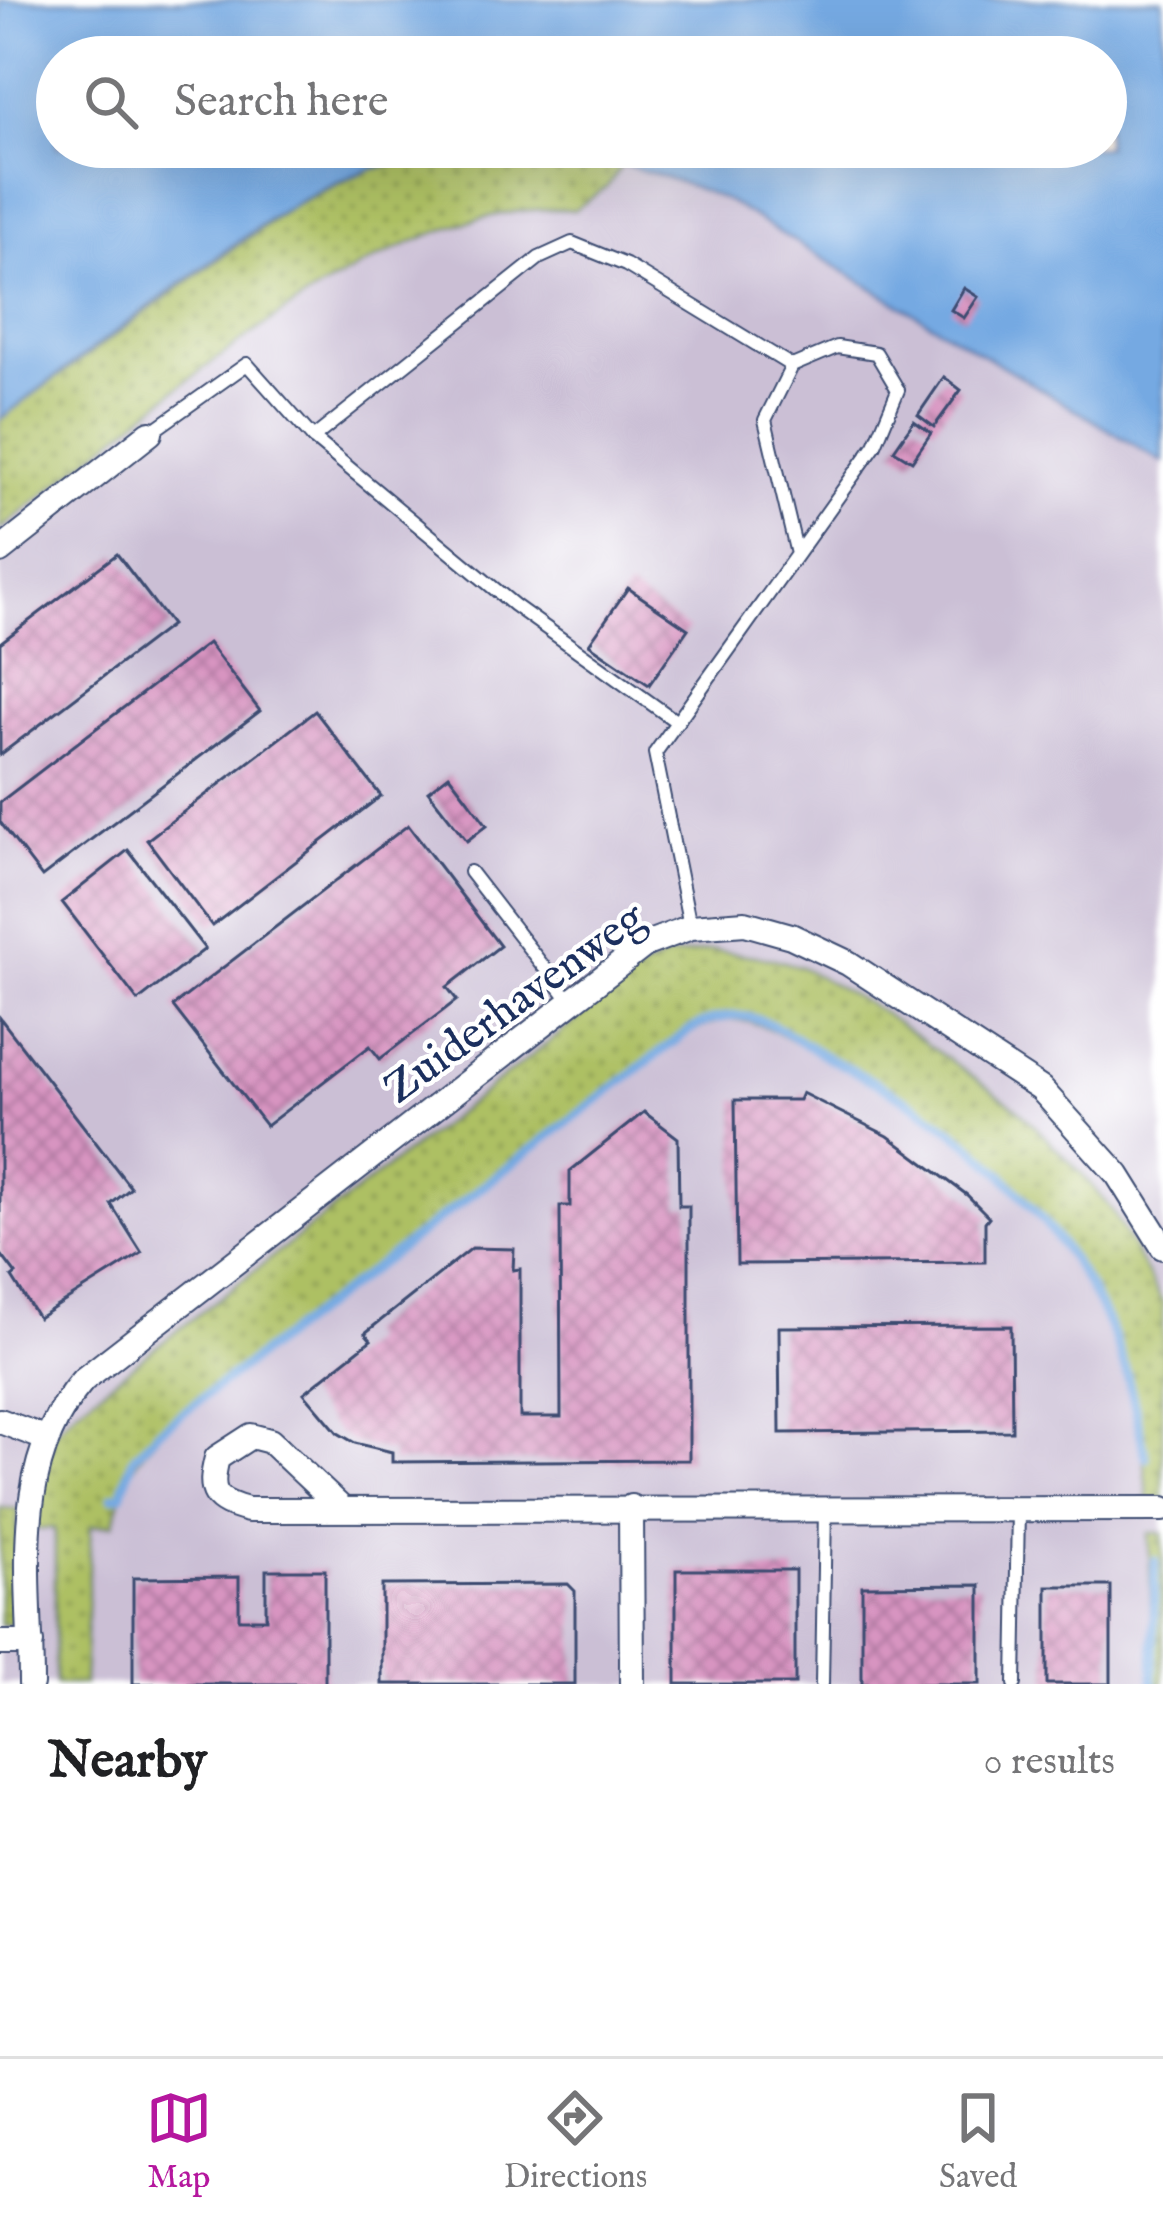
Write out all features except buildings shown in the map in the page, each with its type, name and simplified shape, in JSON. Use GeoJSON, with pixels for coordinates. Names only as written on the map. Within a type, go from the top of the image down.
{"type":"FeatureCollection","features":[{"type":"Feature","properties":{"kind":"street"},"geometry":{"type":"LineString","coordinates":[[0,550],[150,433]]}},
{"type":"Feature","properties":{"kind":"street","name":"Zuiderhavenweg"},"geometry":{"type":"LineString","coordinates":[[31,1684],[31,1484],[60,1407],[83,1380],[646,944],[691,927],[745,923],[791,936],[848,963],[1041,1089],[1118,1175],[1163,1247]]}},
{"type":"Feature","properties":{"kind":"street"},"geometry":{"type":"LineString","coordinates":[[0,1421],[45,1438]]}},
{"type":"Feature","properties":{"kind":"street"},"geometry":{"type":"LineString","coordinates":[[341,1508],[270,1441],[250,1436],[217,1458],[214,1494],[226,1504],[248,1510],[1163,1509]]}},
{"type":"Feature","properties":{"kind":"street"},"geometry":{"type":"LineString","coordinates":[[631,1508],[632,1684]]}},
{"type":"Feature","properties":{"kind":"street"},"geometry":{"type":"LineString","coordinates":[[0,1643],[31,1643]]}},
{"type":"Feature","properties":{"kind":"lane"},"geometry":{"type":"LineString","coordinates":[[313,438],[539,258],[572,243],[626,265],[792,366]]}},
{"type":"Feature","properties":{"kind":"lane"},"geometry":{"type":"LineString","coordinates":[[691,927],[655,753],[875,445],[898,390],[876,353],[837,347],[792,366],[765,420],[797,554]]}},
{"type":"Feature","properties":{"kind":"lane"},"geometry":{"type":"LineString","coordinates":[[150,433],[247,364],[313,438],[514,605],[677,722]]}},
{"type":"Feature","properties":{"kind":"lane"},"geometry":{"type":"LineString","coordinates":[[470,872],[571,1002]]}},
{"type":"Feature","properties":{"kind":"lane"},"geometry":{"type":"LineString","coordinates":[[822,1684],[825,1508]]}},
{"type":"Feature","properties":{"kind":"lane"},"geometry":{"type":"LineString","coordinates":[[1015,1684],[1018,1509]]}},
{"type":"Feature","properties":{"kind":"shaded area"},"geometry":{"type":"Polygon","coordinates":[[[256,168],[825,168],[1163,438],[1163,1684],[0,1684],[0,465],[256,168]]]}},
{"type":"Feature","properties":{"kind":"green space"},"geometry":{"type":"Polygon","coordinates":[[[620,168],[607,187],[574,210],[501,214],[424,237],[347,274],[195,375],[0,530],[0,419],[292,206],[368,170],[620,168]]]}},
{"type":"Feature","properties":{"kind":"green space"},"geometry":{"type":"Polygon","coordinates":[[[714,950],[801,967],[876,1008],[1018,1109],[1112,1210],[1163,1303],[1163,1504],[1148,1505],[1136,1413],[1106,1325],[1061,1243],[1001,1172],[940,1123],[787,1037],[744,1021],[716,1022],[649,1059],[161,1432],[130,1474],[114,1524],[91,1526],[84,1684],[55,1684],[55,1528],[27,1529],[54,1432],[78,1408],[644,968],[667,957],[714,950]]]}},
{"type":"Feature","properties":{"kind":"green space"},"geometry":{"type":"Polygon","coordinates":[[[0,1508],[18,1509],[16,1623],[0,1625],[0,1508]]]}},
{"type":"Feature","properties":{"kind":"green space"},"geometry":{"type":"Polygon","coordinates":[[[1149,1534],[1163,1534],[1163,1684],[1153,1684],[1149,1534]]]}},
{"type":"Feature","properties":{"kind":"water"},"geometry":{"type":"Polygon","coordinates":[[[0,0],[1163,0],[1163,462],[727,201],[635,168],[1127,168],[1127,36],[36,36],[36,168],[377,168],[317,191],[280,213],[0,419],[0,0]]]}},
{"type":"Feature","properties":{"kind":"waterway"},"geometry":{"type":"LineString","coordinates":[[112,1497],[121,1495],[133,1458],[157,1432],[688,1031],[727,1016],[777,1027],[907,1100],[951,1130],[1014,1187],[1069,1256],[1111,1331],[1146,1458]]}},
{"type":"Feature","properties":{"kind":"waterway"},"geometry":{"type":"LineString","coordinates":[[1153,1684],[1155,1561]]}}]}
